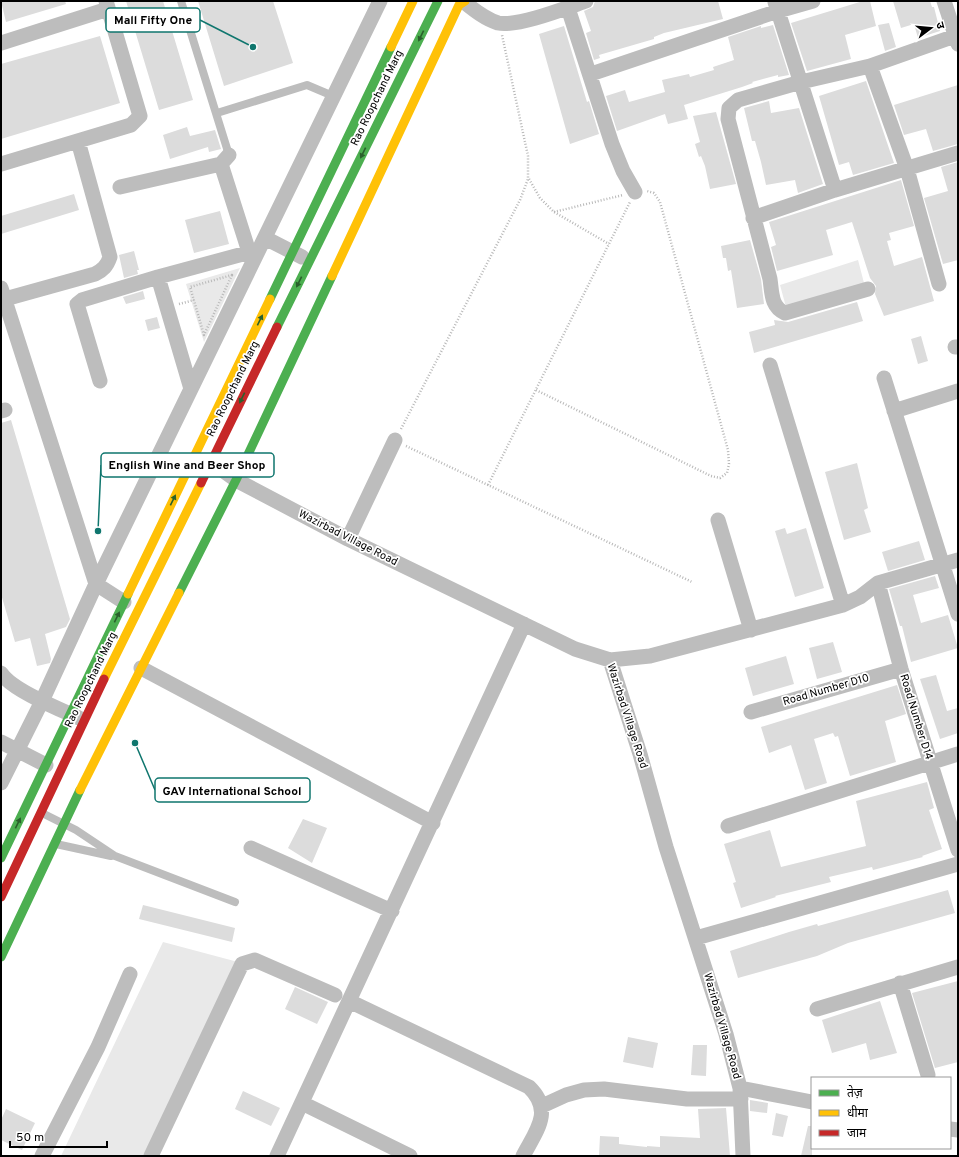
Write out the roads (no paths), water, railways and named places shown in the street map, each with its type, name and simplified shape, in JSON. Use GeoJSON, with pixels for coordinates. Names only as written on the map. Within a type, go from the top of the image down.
{"type":"FeatureCollection","features":[{"type":"Feature","properties":{"kind":"main road","name":"Rao Roopchand Marg"},"geometry":{"type":"LineString","coordinates":[[1,856],[413,1]]}},
{"type":"Feature","properties":{"kind":"main road","name":"Rao Roopchand Marg"},"geometry":{"type":"LineString","coordinates":[[1,897],[211,462],[438,2]]}},
{"type":"Feature","properties":{"kind":"main road"},"geometry":{"type":"LineString","coordinates":[[1,957],[141,668],[236,480],[462,3]]}},
{"type":"Feature","properties":{"kind":"street"},"geometry":{"type":"LineString","coordinates":[[1,783],[42,701],[96,584],[191,389],[257,247],[380,1]]}},
{"type":"Feature","properties":{"kind":"street"},"geometry":{"type":"LineString","coordinates":[[438,2],[462,3],[484,17],[499,23],[523,21],[568,8],[586,1]]}},
{"type":"Feature","properties":{"kind":"street"},"geometry":{"type":"LineString","coordinates":[[590,74],[776,6],[813,1]]}},
{"type":"Feature","properties":{"kind":"street"},"geometry":{"type":"LineString","coordinates":[[868,289],[785,313],[779,311],[774,305],[770,279],[728,119],[729,108],[738,100],[801,82],[870,66],[957,40],[944,1]]}},
{"type":"Feature","properties":{"kind":"street"},"geometry":{"type":"LineString","coordinates":[[1,42],[107,5],[140,116],[131,125],[1,164]]}},
{"type":"Feature","properties":{"kind":"street"},"geometry":{"type":"LineString","coordinates":[[776,6],[835,190]]}},
{"type":"Feature","properties":{"kind":"street"},"geometry":{"type":"LineString","coordinates":[[568,8],[612,144],[623,171],[635,192]]}},
{"type":"Feature","properties":{"kind":"street"},"geometry":{"type":"LineString","coordinates":[[870,66],[907,169],[939,284]]}},
{"type":"Feature","properties":{"kind":"street"},"geometry":{"type":"LineString","coordinates":[[78,141],[110,257],[108,264],[95,274],[3,294],[6,322],[96,584],[124,602]]}},
{"type":"Feature","properties":{"kind":"street"},"geometry":{"type":"LineString","coordinates":[[754,218],[835,190],[958,153]]}},
{"type":"Feature","properties":{"kind":"street"},"geometry":{"type":"LineString","coordinates":[[120,187],[225,159],[257,247]]}},
{"type":"Feature","properties":{"kind":"street"},"geometry":{"type":"LineString","coordinates":[[100,381],[77,304],[82,300],[257,247],[293,252],[310,261]]}},
{"type":"Feature","properties":{"kind":"street"},"geometry":{"type":"LineString","coordinates":[[158,278],[191,389]]}},
{"type":"Feature","properties":{"kind":"street"},"geometry":{"type":"LineString","coordinates":[[770,366],[843,605]]}},
{"type":"Feature","properties":{"kind":"street"},"geometry":{"type":"LineString","coordinates":[[884,378],[958,614]]}},
{"type":"Feature","properties":{"kind":"street"},"geometry":{"type":"LineString","coordinates":[[894,411],[958,391]]}},
{"type":"Feature","properties":{"kind":"street"},"geometry":{"type":"LineString","coordinates":[[348,539],[395,440]]}},
{"type":"Feature","properties":{"kind":"street","name":"Wazirbad Village Road"},"geometry":{"type":"LineString","coordinates":[[211,462],[236,480],[348,539],[575,649],[610,660],[640,754],[666,847],[726,1034],[741,1094],[743,1156]]}},
{"type":"Feature","properties":{"kind":"street"},"geometry":{"type":"LineString","coordinates":[[718,520],[751,630]]}},
{"type":"Feature","properties":{"kind":"street"},"geometry":{"type":"LineString","coordinates":[[610,660],[650,656],[843,605],[860,597],[878,583],[958,560]]}},
{"type":"Feature","properties":{"kind":"street","name":"Road Number D14"},"geometry":{"type":"LineString","coordinates":[[878,583],[901,669],[958,850]]}},
{"type":"Feature","properties":{"kind":"street"},"geometry":{"type":"LineString","coordinates":[[277,1156],[524,624]]}},
{"type":"Feature","properties":{"kind":"street"},"geometry":{"type":"LineString","coordinates":[[141,668],[432,823]]}},
{"type":"Feature","properties":{"kind":"street","name":"Road Number D10"},"geometry":{"type":"LineString","coordinates":[[751,712],[901,669]]}},
{"type":"Feature","properties":{"kind":"street"},"geometry":{"type":"LineString","coordinates":[[1,673],[9,682],[42,701],[85,721]]}},
{"type":"Feature","properties":{"kind":"street"},"geometry":{"type":"LineString","coordinates":[[1,742],[46,765]]}},
{"type":"Feature","properties":{"kind":"street"},"geometry":{"type":"LineString","coordinates":[[728,826],[958,754]]}},
{"type":"Feature","properties":{"kind":"street"},"geometry":{"type":"LineString","coordinates":[[251,848],[392,911]]}},
{"type":"Feature","properties":{"kind":"street"},"geometry":{"type":"LineString","coordinates":[[696,938],[958,864]]}},
{"type":"Feature","properties":{"kind":"street"},"geometry":{"type":"LineString","coordinates":[[151,1156],[242,964],[255,960],[335,994]]}},
{"type":"Feature","properties":{"kind":"street"},"geometry":{"type":"LineString","coordinates":[[817,1009],[900,983],[958,967]]}},
{"type":"Feature","properties":{"kind":"street"},"geometry":{"type":"LineString","coordinates":[[42,1156],[98,1047],[130,974]]}},
{"type":"Feature","properties":{"kind":"street"},"geometry":{"type":"LineString","coordinates":[[900,983],[928,1075]]}},
{"type":"Feature","properties":{"kind":"street"},"geometry":{"type":"LineString","coordinates":[[349,1001],[529,1087],[538,1095],[542,1106],[541,1122],[523,1156]]}},
{"type":"Feature","properties":{"kind":"street"},"geometry":{"type":"LineString","coordinates":[[542,1106],[566,1095],[584,1090],[604,1089],[687,1099],[741,1094],[811,1102]]}},
{"type":"Feature","properties":{"kind":"street"},"geometry":{"type":"LineString","coordinates":[[302,1103],[410,1156]]}},
{"type":"Feature","properties":{"kind":"lane"},"geometry":{"type":"LineString","coordinates":[[181,1],[217,113],[225,159]]}},
{"type":"Feature","properties":{"kind":"lane"},"geometry":{"type":"LineString","coordinates":[[217,113],[307,85],[333,96]]}},
{"type":"Feature","properties":{"kind":"lane"},"geometry":{"type":"LineString","coordinates":[[41,813],[76,830],[115,856]]}},
{"type":"Feature","properties":{"kind":"lane"},"geometry":{"type":"LineString","coordinates":[[55,843],[115,856],[235,902]]}},
{"type":"Feature","properties":{"kind":"lane"},"geometry":{"type":"LineString","coordinates":[[335,994],[349,1001]]}},
{"type":"Feature","properties":{"kind":"place","name":"Mall Fifty One"},"geometry":{"type":"Point","coordinates":[253,47]}},
{"type":"Feature","properties":{"kind":"place","name":"English Wine and Beer Shop"},"geometry":{"type":"Point","coordinates":[98,531]}},
{"type":"Feature","properties":{"kind":"place","name":"GAV International School"},"geometry":{"type":"Point","coordinates":[135,743]}}]}
